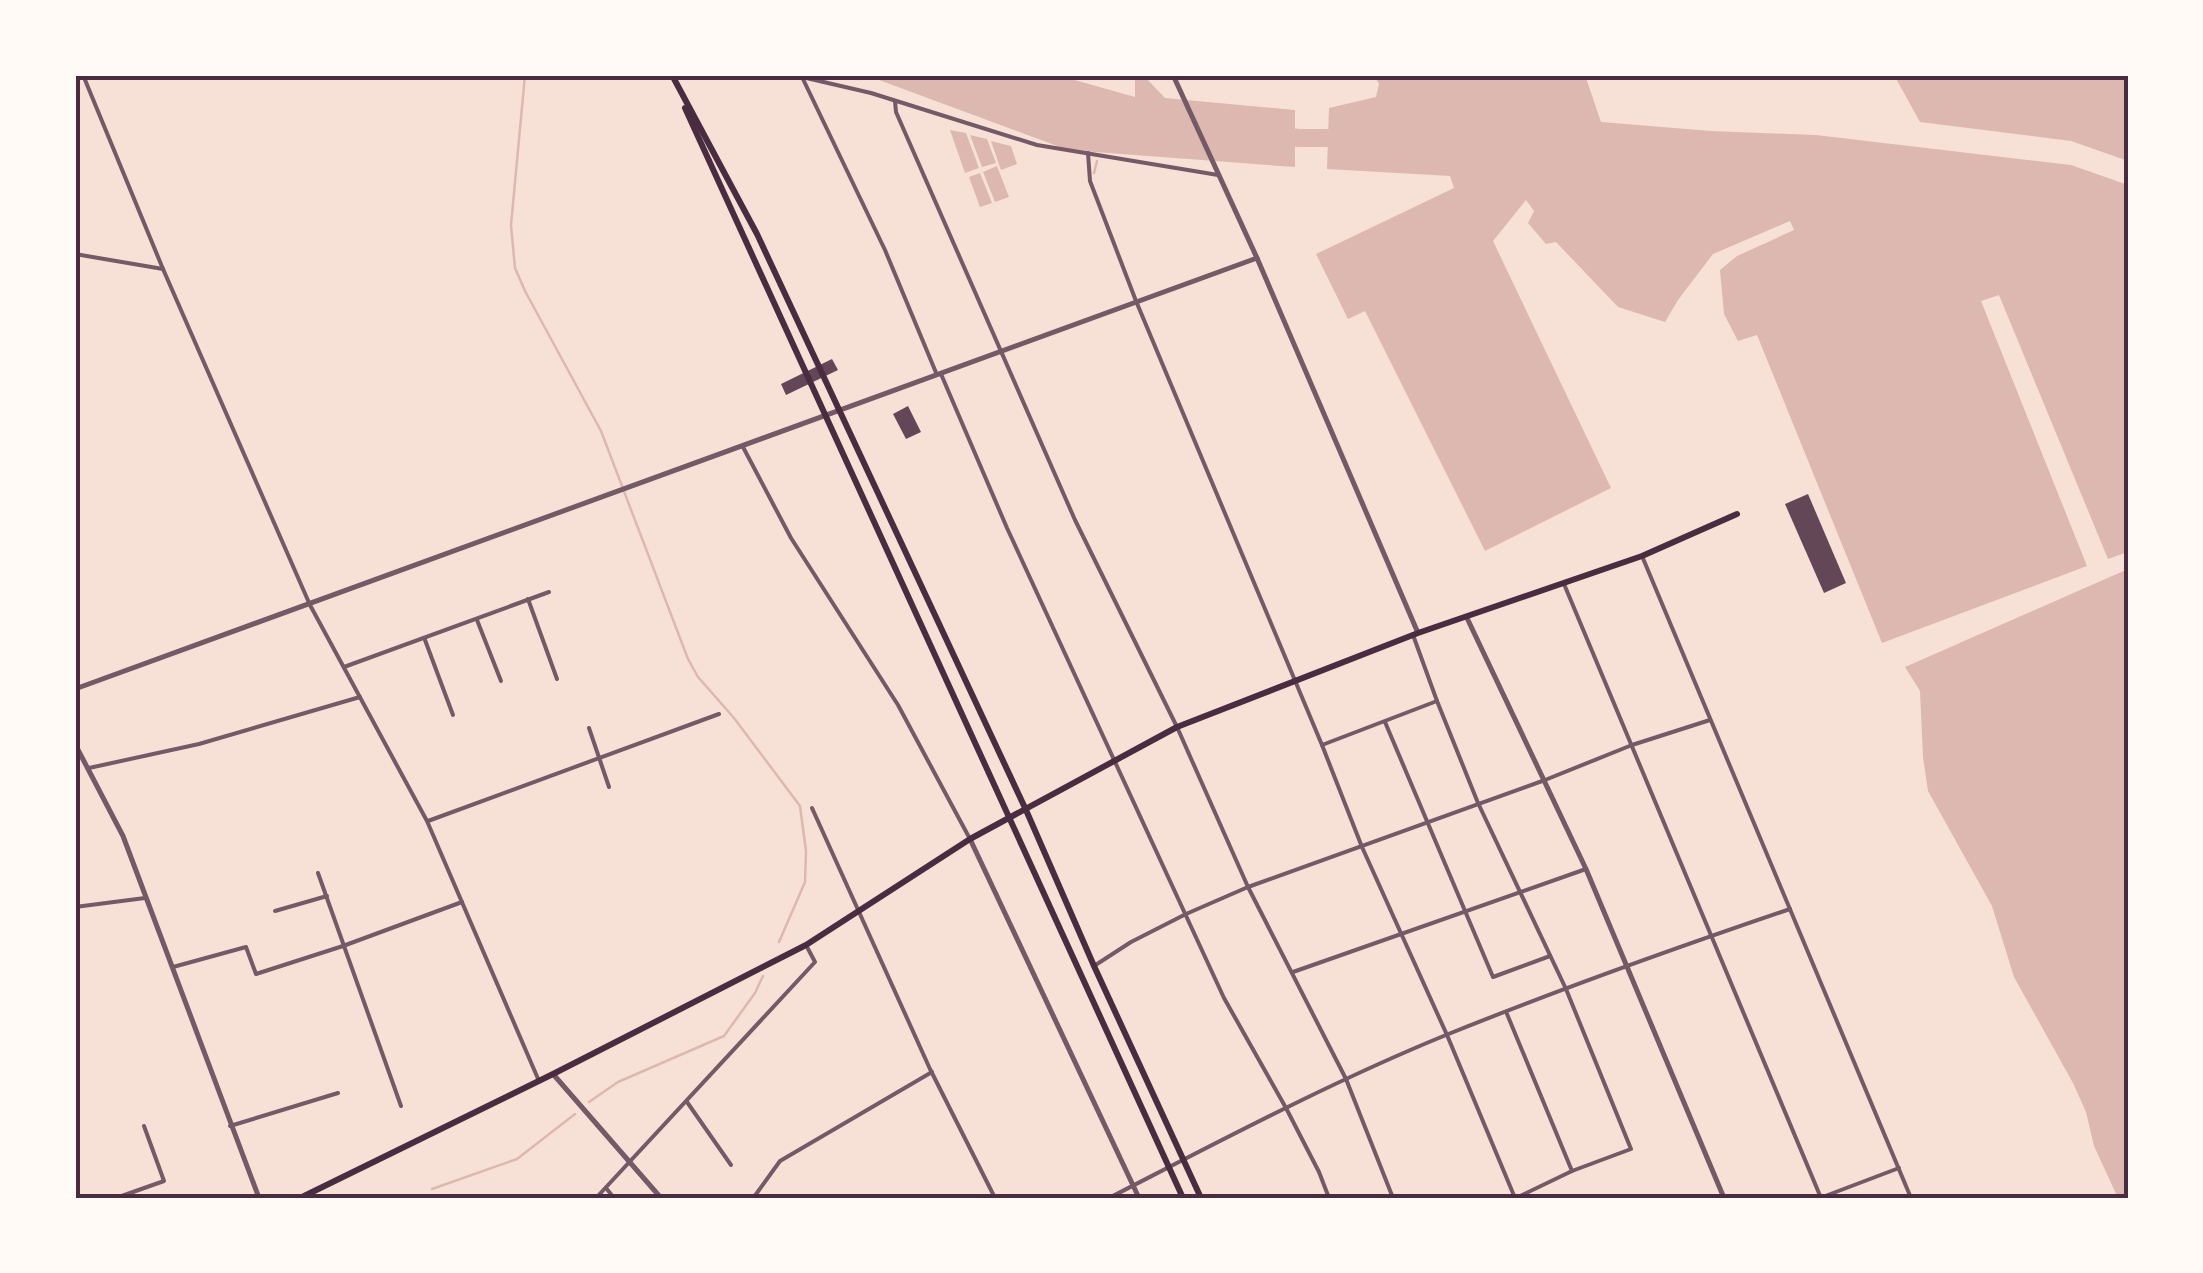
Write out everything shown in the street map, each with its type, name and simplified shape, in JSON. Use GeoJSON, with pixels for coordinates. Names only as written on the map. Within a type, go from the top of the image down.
{"type":"FeatureCollection","features":[{"type":"Feature","properties":{"kind":"main road"},"geometry":{"type":"LineString","coordinates":[[671,75],[757,234],[1026,810],[1201,1198]]}},
{"type":"Feature","properties":{"kind":"main road"},"geometry":{"type":"LineString","coordinates":[[671,75],[1183,1198]]}},
{"type":"Feature","properties":{"kind":"main road"},"geometry":{"type":"LineString","coordinates":[[300,1198],[783,958],[970,838],[1177,727],[1415,634],[1642,556],[1737,514]]}},
{"type":"Feature","properties":{"kind":"street"},"geometry":{"type":"LineString","coordinates":[[83,75],[310,605],[427,821],[539,1081]]}},
{"type":"Feature","properties":{"kind":"street"},"geometry":{"type":"LineString","coordinates":[[1088,153],[1090,181],[1136,301],[1362,847],[1516,1198],[1572,1171],[1632,1150],[1566,989],[1478,803],[1415,634],[1257,258],[1173,75]]}},
{"type":"Feature","properties":{"kind":"street"},"geometry":{"type":"LineString","coordinates":[[1217,173],[1037,144],[802,77],[885,250],[1007,528],[1224,998],[1286,1108],[1329,1198]]}},
{"type":"Feature","properties":{"kind":"street"},"geometry":{"type":"LineString","coordinates":[[895,101],[896,112],[1074,520],[1177,727],[1248,887],[1346,1079],[1393,1198]]}},
{"type":"Feature","properties":{"kind":"street"},"geometry":{"type":"LineString","coordinates":[[75,254],[163,269]]}},
{"type":"Feature","properties":{"kind":"street"},"geometry":{"type":"LineString","coordinates":[[75,689],[1257,258]]}},
{"type":"Feature","properties":{"kind":"street"},"geometry":{"type":"LineString","coordinates":[[743,447],[792,538],[898,704],[970,838],[1140,1198]]}},
{"type":"Feature","properties":{"kind":"street"},"geometry":{"type":"LineString","coordinates":[[1642,556],[1911,1198]]}},
{"type":"Feature","properties":{"kind":"street"},"geometry":{"type":"LineString","coordinates":[[1564,584],[1821,1198],[1899,1168]]}},
{"type":"Feature","properties":{"kind":"street"},"geometry":{"type":"LineString","coordinates":[[344,667],[548,592]]}},
{"type":"Feature","properties":{"kind":"street"},"geometry":{"type":"LineString","coordinates":[[528,598],[557,679]]}},
{"type":"Feature","properties":{"kind":"street"},"geometry":{"type":"LineString","coordinates":[[476,618],[500,681]]}},
{"type":"Feature","properties":{"kind":"street"},"geometry":{"type":"LineString","coordinates":[[1468,618],[1628,964],[1724,1198]]}},
{"type":"Feature","properties":{"kind":"street"},"geometry":{"type":"LineString","coordinates":[[425,638],[453,715]]}},
{"type":"Feature","properties":{"kind":"street"},"geometry":{"type":"LineString","coordinates":[[87,768],[200,744],[360,697]]}},
{"type":"Feature","properties":{"kind":"street"},"geometry":{"type":"LineString","coordinates":[[1322,745],[1437,701]]}},
{"type":"Feature","properties":{"kind":"street"},"geometry":{"type":"LineString","coordinates":[[427,821],[719,714]]}},
{"type":"Feature","properties":{"kind":"street"},"geometry":{"type":"LineString","coordinates":[[1094,966],[1131,942],[1248,887],[1711,719]]}},
{"type":"Feature","properties":{"kind":"street"},"geometry":{"type":"LineString","coordinates":[[1385,722],[1493,977],[1550,956]]}},
{"type":"Feature","properties":{"kind":"street"},"geometry":{"type":"LineString","coordinates":[[589,728],[609,787]]}},
{"type":"Feature","properties":{"kind":"street"},"geometry":{"type":"LineString","coordinates":[[75,744],[123,836],[260,1198]]}},
{"type":"Feature","properties":{"kind":"street"},"geometry":{"type":"LineString","coordinates":[[812,808],[932,1072],[995,1198]]}},
{"type":"Feature","properties":{"kind":"street"},"geometry":{"type":"LineString","coordinates":[[1292,972],[1586,870]]}},
{"type":"Feature","properties":{"kind":"street"},"geometry":{"type":"LineString","coordinates":[[318,872],[401,1106]]}},
{"type":"Feature","properties":{"kind":"street"},"geometry":{"type":"LineString","coordinates":[[276,911],[327,896]]}},
{"type":"Feature","properties":{"kind":"street"},"geometry":{"type":"LineString","coordinates":[[75,907],[146,898]]}},
{"type":"Feature","properties":{"kind":"street"},"geometry":{"type":"LineString","coordinates":[[173,967],[246,947],[256,974],[462,902]]}},
{"type":"Feature","properties":{"kind":"street"},"geometry":{"type":"LineString","coordinates":[[1109,1198],[1346,1079],[1447,1035],[1628,964],[1790,908]]}},
{"type":"Feature","properties":{"kind":"street"},"geometry":{"type":"LineString","coordinates":[[596,1198],[814,962],[806,945]]}},
{"type":"Feature","properties":{"kind":"street"},"geometry":{"type":"LineString","coordinates":[[1507,1013],[1572,1171]]}},
{"type":"Feature","properties":{"kind":"street"},"geometry":{"type":"LineString","coordinates":[[754,1197],[780,1161],[932,1072]]}},
{"type":"Feature","properties":{"kind":"street"},"geometry":{"type":"LineString","coordinates":[[553,1074],[662,1198]]}},
{"type":"Feature","properties":{"kind":"street"},"geometry":{"type":"LineString","coordinates":[[230,1126],[338,1093]]}},
{"type":"Feature","properties":{"kind":"street"},"geometry":{"type":"LineString","coordinates":[[686,1102],[731,1164]]}},
{"type":"Feature","properties":{"kind":"street"},"geometry":{"type":"LineString","coordinates":[[116,1198],[164,1181],[144,1126]]}},
{"type":"Feature","properties":{"kind":"street"},"geometry":{"type":"LineString","coordinates":[[606,1188],[614,1198]]}},
{"type":"Feature","properties":{"kind":"shaded area"},"geometry":{"type":"Polygon","coordinates":[[[857,75],[1057,75],[1135,97],[1135,80],[1124,75],[1143,75],[1165,98],[1295,110],[1295,167],[1068,150],[857,75]]]}},
{"type":"Feature","properties":{"kind":"shaded area"},"geometry":{"type":"Polygon","coordinates":[[[1374,75],[1585,75],[1601,122],[1816,135],[2071,165],[2128,185],[2128,552],[2108,559],[1999,295],[1981,301],[2087,566],[1882,643],[1757,335],[1738,341],[1724,314],[1720,270],[1737,256],[1794,230],[1790,221],[1713,254],[1665,322],[1618,307],[1556,242],[1546,244],[1528,223],[1534,211],[1526,200],[1493,241],[1611,488],[1485,551],[1365,311],[1348,319],[1316,254],[1454,188],[1450,176],[1327,169],[1329,108],[1376,97],[1379,84],[1374,75]]]}},
{"type":"Feature","properties":{"kind":"shaded area"},"geometry":{"type":"Polygon","coordinates":[[[1894,75],[2128,75],[2128,161],[2071,141],[1920,122],[1894,75]]]}},
{"type":"Feature","properties":{"kind":"shaded area"},"geometry":{"type":"Polygon","coordinates":[[[950,130],[966,133],[979,168],[965,173],[950,130]]]}},
{"type":"Feature","properties":{"kind":"shaded area"},"geometry":{"type":"Polygon","coordinates":[[[970,135],[987,139],[996,163],[982,167],[970,135]]]}},
{"type":"Feature","properties":{"kind":"shaded area"},"geometry":{"type":"Polygon","coordinates":[[[991,141],[1011,146],[1017,164],[1001,170],[991,141]]]}},
{"type":"Feature","properties":{"kind":"shaded area"},"geometry":{"type":"Polygon","coordinates":[[[997,166],[1009,197],[995,202],[983,172],[997,166]]]}},
{"type":"Feature","properties":{"kind":"shaded area"},"geometry":{"type":"Polygon","coordinates":[[[980,173],[992,203],[980,207],[969,177],[980,173]]]}},
{"type":"Feature","properties":{"kind":"shaded area"},"geometry":{"type":"Polygon","coordinates":[[[2128,569],[2128,1198],[2118,1198],[2094,1146],[2086,1112],[2073,1083],[2014,977],[1992,906],[1928,791],[1920,691],[1905,667],[2128,569]]]}},
{"type":"Feature","properties":{"kind":"building"},"geometry":{"type":"Polygon","coordinates":[[[832,359],[838,370],[786,395],[781,384],[832,359]]]}},
{"type":"Feature","properties":{"kind":"building"},"geometry":{"type":"Polygon","coordinates":[[[908,406],[921,432],[906,439],[893,414],[908,406]]]}},
{"type":"Feature","properties":{"kind":"building"},"geometry":{"type":"Polygon","coordinates":[[[1808,494],[1846,583],[1824,593],[1785,504],[1808,494]]]}},
{"type":"Feature","properties":{"kind":"waterway"},"geometry":{"type":"LineString","coordinates":[[525,75],[511,225],[515,268],[601,431],[688,659],[800,806],[806,851],[805,882],[779,942]]}},
{"type":"Feature","properties":{"kind":"waterway"},"geometry":{"type":"LineString","coordinates":[[1271,135],[1327,138]]}},
{"type":"Feature","properties":{"kind":"waterway"},"geometry":{"type":"LineString","coordinates":[[1094,173],[1097,161]]}},
{"type":"Feature","properties":{"kind":"waterway"},"geometry":{"type":"LineString","coordinates":[[589,1102],[618,1082],[724,1036],[763,976]]}},
{"type":"Feature","properties":{"kind":"waterway"},"geometry":{"type":"LineString","coordinates":[[432,1189],[517,1159],[575,1114]]}}]}
